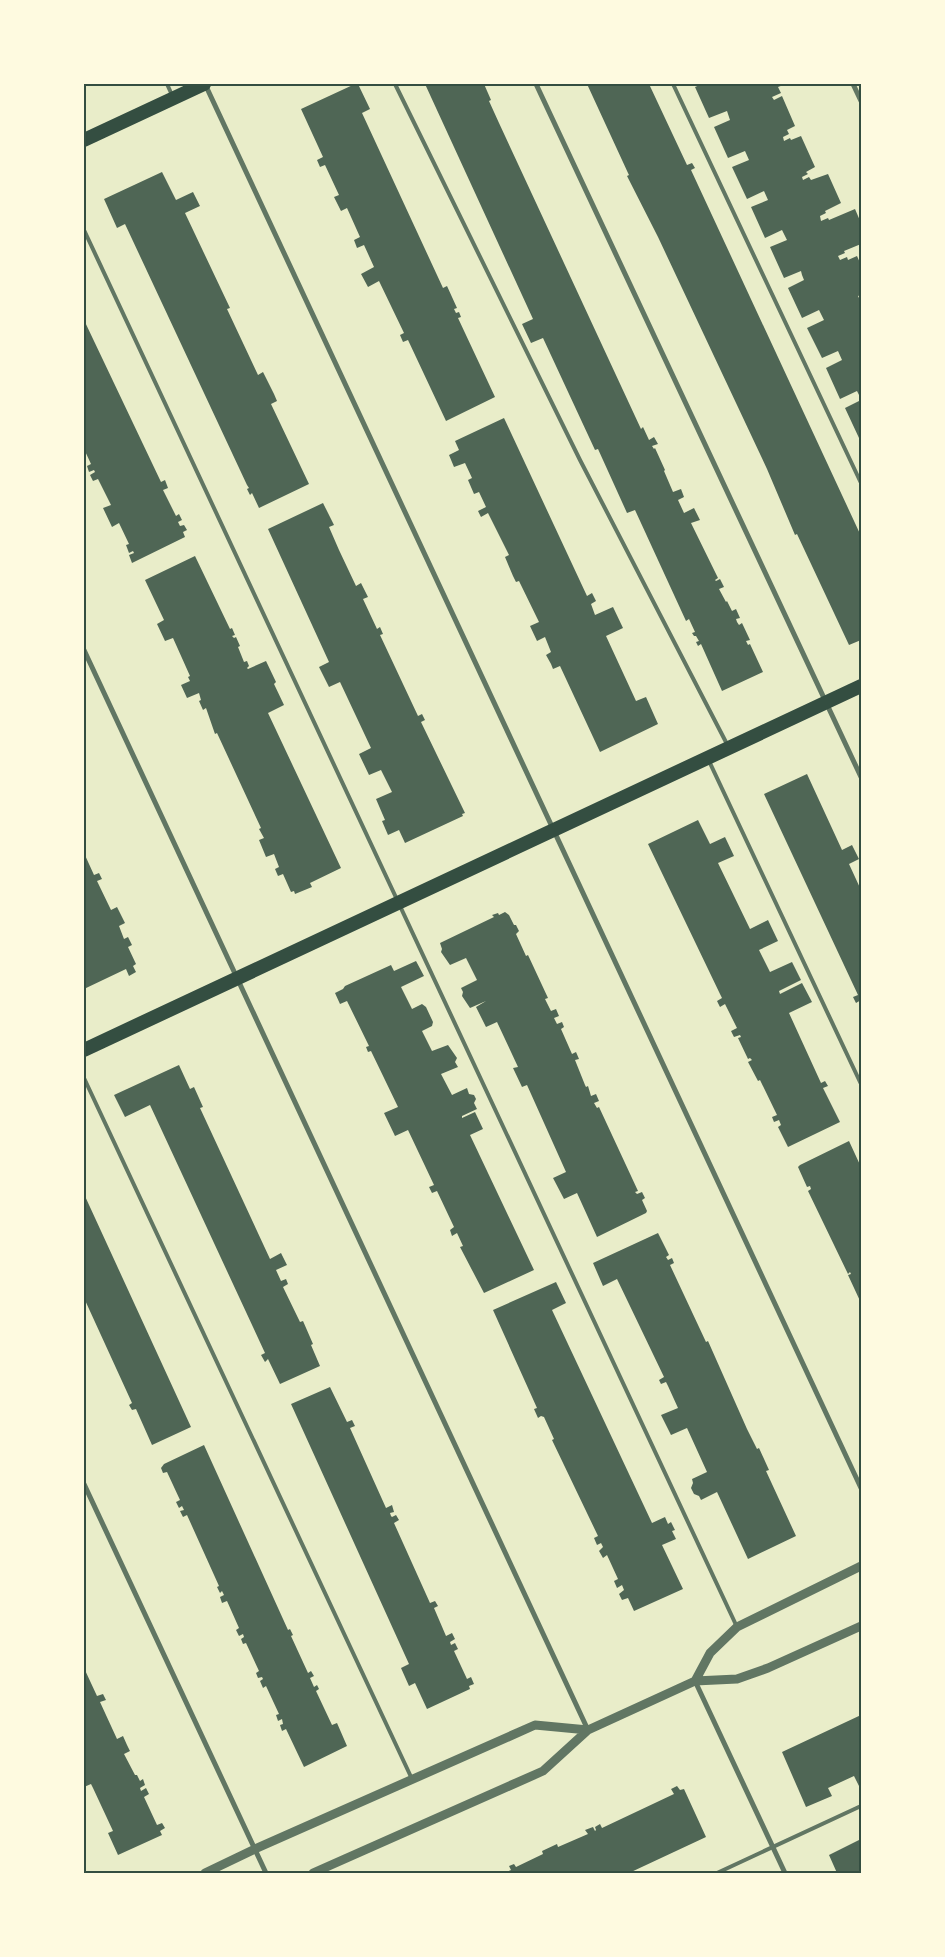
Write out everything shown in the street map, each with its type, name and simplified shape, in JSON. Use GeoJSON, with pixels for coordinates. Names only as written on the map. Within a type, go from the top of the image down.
{"type":"FeatureCollection","features":[{"type":"Feature","properties":{"kind":"highway"},"geometry":{"type":"LineString","coordinates":[[84,140],[205,84]]}},
{"type":"Feature","properties":{"kind":"highway"},"geometry":{"type":"LineString","coordinates":[[84,1050],[861,686]]}},
{"type":"Feature","properties":{"kind":"street"},"geometry":{"type":"LineString","coordinates":[[205,84],[861,1488]]}},
{"type":"Feature","properties":{"kind":"street"},"geometry":{"type":"LineString","coordinates":[[536,84],[861,777]]}},
{"type":"Feature","properties":{"kind":"street"},"geometry":{"type":"LineString","coordinates":[[853,84],[861,101]]}},
{"type":"Feature","properties":{"kind":"street"},"geometry":{"type":"LineString","coordinates":[[84,650],[588,1730]]}},
{"type":"Feature","properties":{"kind":"street"},"geometry":{"type":"LineString","coordinates":[[84,1484],[266,1873]]}},
{"type":"Feature","properties":{"kind":"street"},"geometry":{"type":"LineString","coordinates":[[695,1681],[710,1654],[737,1627],[861,1566]]}},
{"type":"Feature","properties":{"kind":"street"},"geometry":{"type":"LineString","coordinates":[[313,1873],[543,1771],[588,1730],[695,1681],[737,1679],[768,1668],[861,1626]]}},
{"type":"Feature","properties":{"kind":"street"},"geometry":{"type":"LineString","coordinates":[[695,1681],[785,1873]]}},
{"type":"Feature","properties":{"kind":"street"},"geometry":{"type":"LineString","coordinates":[[205,1873],[535,1725],[588,1730]]}},
{"type":"Feature","properties":{"kind":"lane"},"geometry":{"type":"LineString","coordinates":[[167,84],[173,98]]}},
{"type":"Feature","properties":{"kind":"lane"},"geometry":{"type":"LineString","coordinates":[[395,84],[580,460],[729,748]]}},
{"type":"Feature","properties":{"kind":"lane"},"geometry":{"type":"LineString","coordinates":[[673,84],[861,483]]}},
{"type":"Feature","properties":{"kind":"lane"},"geometry":{"type":"LineString","coordinates":[[84,230],[737,1627]]}},
{"type":"Feature","properties":{"kind":"lane"},"geometry":{"type":"LineString","coordinates":[[707,758],[861,1084]]}},
{"type":"Feature","properties":{"kind":"lane"},"geometry":{"type":"LineString","coordinates":[[84,1078],[412,1779]]}},
{"type":"Feature","properties":{"kind":"lane"},"geometry":{"type":"LineString","coordinates":[[718,1873],[861,1806]]}},
{"type":"Feature","properties":{"kind":"building"},"geometry":{"type":"Polygon","coordinates":[[[358,84],[370,109],[362,113],[443,288],[447,286],[457,308],[454,309],[456,313],[459,312],[461,317],[458,318],[495,397],[446,421],[408,340],[403,342],[400,335],[404,333],[379,281],[368,287],[361,274],[374,267],[364,245],[357,248],[354,240],[360,237],[347,208],[341,211],[334,197],[339,195],[325,165],[320,167],[317,160],[323,157],[301,109],[358,84]]]}},
{"type":"Feature","properties":{"kind":"building"},"geometry":{"type":"Polygon","coordinates":[[[425,84],[484,84],[499,123],[641,429],[643,427],[649,440],[654,437],[658,444],[652,446],[655,448],[673,492],[681,489],[684,497],[678,500],[684,513],[694,508],[700,520],[691,523],[718,578],[715,580],[720,579],[724,587],[719,589],[732,611],[736,609],[740,618],[736,619],[737,622],[739,625],[742,623],[750,640],[746,641],[748,645],[750,644],[763,672],[722,691],[701,644],[698,646],[696,642],[699,641],[692,633],[695,632],[689,619],[686,621],[635,510],[627,513],[598,449],[595,450],[543,338],[531,343],[522,324],[533,319],[425,84]]]}},
{"type":"Feature","properties":{"kind":"building"},"geometry":{"type":"Polygon","coordinates":[[[587,84],[649,84],[687,165],[692,163],[695,168],[691,170],[861,536],[861,640],[849,645],[797,534],[795,535],[767,469],[658,237],[627,176],[629,175],[587,84]]]}},
{"type":"Feature","properties":{"kind":"building"},"geometry":{"type":"Polygon","coordinates":[[[702,84],[786,84],[778,87],[781,93],[772,97],[774,100],[782,96],[795,126],[787,130],[789,134],[783,137],[784,141],[801,136],[815,167],[806,172],[808,174],[802,177],[803,180],[809,177],[811,180],[828,174],[841,203],[825,211],[826,213],[820,216],[821,221],[828,218],[829,220],[855,209],[861,223],[861,244],[844,251],[845,253],[838,256],[840,260],[847,257],[848,260],[857,256],[861,265],[861,295],[858,296],[861,300],[861,400],[857,391],[840,399],[826,368],[842,360],[838,351],[822,358],[807,328],[824,320],[819,310],[802,318],[788,288],[804,280],[801,271],[784,278],[770,247],[787,240],[782,230],[765,238],[751,207],[768,200],[764,191],[747,199],[732,167],[749,160],[745,151],[728,158],[714,127],[730,120],[727,111],[709,118],[695,87],[702,84]]]}},
{"type":"Feature","properties":{"kind":"building"},"geometry":{"type":"Polygon","coordinates":[[[162,172],[176,200],[193,192],[200,206],[185,213],[230,308],[227,309],[258,375],[263,372],[274,394],[277,401],[271,404],[309,484],[259,508],[252,493],[250,495],[247,489],[249,488],[125,224],[117,228],[104,199],[162,172]]]}},
{"type":"Feature","properties":{"kind":"building"},"geometry":{"type":"Polygon","coordinates":[[[84,320],[161,482],[165,480],[168,488],[163,490],[176,516],[179,514],[182,520],[178,522],[180,526],[184,525],[187,530],[183,532],[185,537],[132,563],[129,555],[134,553],[133,551],[129,553],[126,545],[129,544],[119,523],[112,527],[103,508],[111,505],[98,479],[93,481],[90,475],[95,472],[94,470],[89,472],[87,466],[91,464],[84,449],[84,320]]]}},
{"type":"Feature","properties":{"kind":"building"},"geometry":{"type":"Polygon","coordinates":[[[861,400],[861,437],[859,438],[845,408],[861,400]]]}},
{"type":"Feature","properties":{"kind":"building"},"geometry":{"type":"Polygon","coordinates":[[[504,418],[587,596],[592,593],[596,601],[591,604],[595,615],[613,607],[623,628],[606,636],[636,701],[646,697],[658,724],[600,752],[560,666],[553,669],[546,655],[551,652],[545,637],[537,641],[530,626],[539,622],[519,581],[516,582],[513,576],[505,557],[509,555],[488,513],[481,517],[478,511],[486,507],[479,492],[474,494],[468,480],[472,478],[465,463],[454,467],[449,455],[459,450],[455,441],[504,418]]]}},
{"type":"Feature","properties":{"kind":"building"},"geometry":{"type":"Polygon","coordinates":[[[323,503],[334,525],[329,527],[339,550],[356,586],[361,583],[368,597],[363,599],[377,629],[380,627],[383,634],[380,635],[418,716],[422,714],[425,720],[421,722],[465,813],[462,814],[463,816],[405,843],[399,830],[388,835],[382,821],[385,820],[376,799],[392,792],[381,770],[369,775],[359,754],[371,748],[340,682],[329,687],[319,667],[329,662],[268,529],[323,503]]]}},
{"type":"Feature","properties":{"kind":"building"},"geometry":{"type":"Polygon","coordinates":[[[195,556],[230,629],[232,628],[235,635],[232,636],[236,637],[244,662],[247,661],[249,666],[247,668],[266,661],[276,682],[274,684],[284,705],[268,713],[341,868],[310,883],[312,887],[295,894],[294,891],[291,892],[283,874],[278,876],[275,869],[279,867],[274,854],[266,857],[259,840],[264,838],[259,829],[261,828],[217,733],[215,734],[206,708],[203,710],[199,701],[201,700],[199,693],[187,698],[181,685],[190,681],[188,677],[190,676],[173,638],[165,641],[157,624],[164,620],[145,580],[195,556]]]}},
{"type":"Feature","properties":{"kind":"building"},"geometry":{"type":"Polygon","coordinates":[[[807,774],[842,850],[852,845],[859,859],[849,864],[861,890],[861,1000],[856,1003],[853,997],[858,995],[764,794],[807,774]]]}},
{"type":"Feature","properties":{"kind":"building"},"geometry":{"type":"Polygon","coordinates":[[[698,820],[710,844],[725,837],[734,856],[718,863],[750,929],[768,920],[778,941],[759,950],[770,972],[792,962],[801,980],[779,991],[780,994],[802,983],[812,1002],[789,1013],[821,1083],[825,1081],[828,1086],[823,1088],[840,1122],[788,1147],[778,1127],[781,1125],[779,1120],[774,1122],[772,1117],[777,1115],[760,1080],[758,1081],[748,1062],[752,1060],[748,1059],[738,1038],[741,1037],[740,1035],[734,1037],[731,1031],[737,1028],[725,1004],[720,1007],[717,1001],[722,998],[648,844],[698,820]]]}},
{"type":"Feature","properties":{"kind":"building"},"geometry":{"type":"Polygon","coordinates":[[[84,853],[94,875],[99,873],[102,879],[97,881],[111,910],[117,907],[125,923],[119,926],[124,939],[128,937],[132,945],[128,947],[136,964],[133,966],[136,972],[129,976],[126,969],[84,989],[84,853]]]}},
{"type":"Feature","properties":{"kind":"building"},"geometry":{"type":"Polygon","coordinates":[[[505,912],[519,931],[516,934],[548,998],[545,999],[551,1011],[556,1009],[559,1016],[554,1018],[557,1024],[562,1022],[564,1027],[561,1029],[572,1054],[576,1052],[579,1059],[575,1060],[586,1087],[588,1086],[591,1096],[596,1094],[599,1101],[594,1103],[597,1108],[599,1107],[638,1191],[635,1192],[637,1194],[642,1192],[645,1198],[642,1200],[647,1211],[646,1213],[597,1237],[577,1193],[564,1199],[553,1178],[566,1172],[527,1085],[522,1087],[513,1068],[518,1067],[497,1022],[486,1027],[476,1007],[486,1001],[470,1008],[462,996],[461,988],[477,980],[466,958],[450,965],[441,952],[440,943],[494,917],[492,915],[498,913],[499,915],[505,912]]]}},
{"type":"Feature","properties":{"kind":"building"},"geometry":{"type":"Polygon","coordinates":[[[416,961],[424,976],[401,987],[412,1009],[422,1004],[426,1007],[433,1022],[432,1026],[422,1031],[432,1051],[448,1045],[457,1058],[455,1062],[458,1067],[441,1074],[452,1095],[467,1088],[469,1094],[474,1095],[476,1099],[474,1103],[477,1109],[462,1116],[462,1118],[475,1112],[483,1129],[470,1135],[534,1270],[484,1293],[460,1247],[463,1246],[457,1233],[452,1236],[450,1230],[454,1227],[437,1191],[432,1193],[429,1187],[434,1185],[408,1130],[395,1136],[384,1113],[398,1107],[371,1051],[368,1052],[366,1047],[369,1046],[347,1001],[340,1004],[335,993],[345,986],[391,965],[394,971],[416,961]]]}},
{"type":"Feature","properties":{"kind":"building"},"geometry":{"type":"Polygon","coordinates":[[[179,1065],[190,1089],[194,1087],[203,1107],[200,1108],[270,1259],[281,1253],[287,1265],[276,1270],[281,1281],[286,1279],[288,1284],[283,1287],[300,1322],[303,1321],[320,1366],[280,1384],[268,1359],[265,1362],[261,1355],[265,1353],[150,1105],[125,1117],[114,1095],[179,1065]]]}},
{"type":"Feature","properties":{"kind":"building"},"geometry":{"type":"Polygon","coordinates":[[[849,1141],[861,1167],[861,1303],[848,1275],[851,1274],[850,1272],[848,1274],[808,1191],[811,1189],[810,1186],[807,1187],[798,1167],[849,1141]]]}},
{"type":"Feature","properties":{"kind":"building"},"geometry":{"type":"Polygon","coordinates":[[[84,1194],[191,1427],[152,1445],[136,1409],[132,1410],[129,1405],[132,1403],[84,1298],[84,1194]]]}},
{"type":"Feature","properties":{"kind":"building"},"geometry":{"type":"Polygon","coordinates":[[[658,1233],[669,1255],[666,1257],[668,1260],[672,1258],[674,1263],[670,1265],[706,1342],[708,1341],[747,1429],[757,1449],[759,1448],[769,1470],[766,1471],[796,1536],[748,1559],[717,1492],[701,1500],[699,1496],[694,1494],[691,1488],[692,1479],[707,1472],[687,1428],[671,1435],[661,1415],[678,1408],[666,1382],[661,1384],[659,1380],[664,1377],[617,1279],[603,1286],[593,1263],[658,1233]]]}},
{"type":"Feature","properties":{"kind":"building"},"geometry":{"type":"Polygon","coordinates":[[[556,1282],[566,1303],[552,1310],[652,1523],[665,1517],[668,1524],[671,1522],[675,1530],[672,1531],[676,1539],[662,1545],[683,1589],[634,1611],[628,1598],[622,1600],[619,1594],[624,1590],[622,1585],[617,1588],[614,1581],[618,1579],[607,1555],[603,1558],[599,1551],[603,1547],[601,1543],[597,1545],[594,1538],[598,1536],[552,1440],[554,1439],[544,1417],[538,1418],[534,1409],[537,1408],[493,1310],[556,1282]]]}},
{"type":"Feature","properties":{"kind":"building"},"geometry":{"type":"Polygon","coordinates":[[[330,1387],[347,1422],[352,1420],[355,1426],[350,1428],[386,1508],[392,1505],[394,1512],[390,1513],[391,1516],[396,1515],[399,1520],[394,1523],[430,1603],[435,1601],[438,1606],[434,1608],[446,1636],[452,1633],[455,1639],[450,1642],[451,1645],[455,1643],[458,1649],[454,1651],[467,1679],[471,1677],[474,1684],[469,1686],[470,1689],[427,1709],[415,1683],[409,1686],[401,1668],[409,1664],[291,1404],[330,1387]]]}},
{"type":"Feature","properties":{"kind":"building"},"geometry":{"type":"Polygon","coordinates":[[[204,1445],[288,1630],[290,1629],[293,1635],[291,1636],[308,1673],[311,1671],[314,1676],[310,1678],[314,1687],[317,1685],[319,1689],[316,1691],[332,1725],[337,1723],[347,1746],[304,1767],[286,1729],[282,1731],[280,1725],[283,1724],[282,1719],[278,1721],[276,1715],[279,1714],[266,1686],[263,1688],[260,1681],[263,1679],[262,1677],[258,1678],[256,1673],[259,1671],[246,1643],[243,1644],[241,1639],[244,1637],[243,1634],[239,1636],[236,1630],[239,1628],[227,1601],[222,1603],[220,1597],[224,1595],[222,1591],[220,1593],[217,1587],[219,1586],[187,1515],[183,1517],[180,1511],[184,1510],[182,1506],[179,1508],[176,1502],[180,1500],[167,1472],[163,1473],[161,1468],[164,1464],[204,1445]]]}},
{"type":"Feature","properties":{"kind":"building"},"geometry":{"type":"Polygon","coordinates":[[[84,1668],[97,1696],[103,1694],[106,1700],[100,1702],[117,1739],[123,1736],[130,1751],[124,1754],[135,1775],[137,1775],[140,1781],[143,1779],[145,1785],[140,1788],[141,1791],[146,1788],[149,1794],[144,1797],[157,1825],[162,1823],[165,1828],[160,1831],[162,1835],[118,1855],[108,1833],[113,1831],[91,1784],[84,1787],[84,1668]]]}},
{"type":"Feature","properties":{"kind":"building"},"geometry":{"type":"Polygon","coordinates":[[[861,1715],[861,1790],[854,1776],[828,1788],[832,1796],[806,1807],[782,1752],[861,1715]]]}},
{"type":"Feature","properties":{"kind":"building"},"geometry":{"type":"Polygon","coordinates":[[[677,1786],[680,1790],[684,1789],[706,1837],[629,1873],[504,1873],[511,1870],[509,1866],[514,1864],[516,1867],[543,1854],[542,1851],[557,1844],[558,1847],[588,1834],[585,1830],[593,1827],[595,1831],[595,1827],[600,1824],[602,1828],[674,1794],[671,1789],[677,1786]]]}},
{"type":"Feature","properties":{"kind":"building"},"geometry":{"type":"Polygon","coordinates":[[[861,1839],[861,1873],[837,1873],[829,1855],[861,1839]]]}}]}
